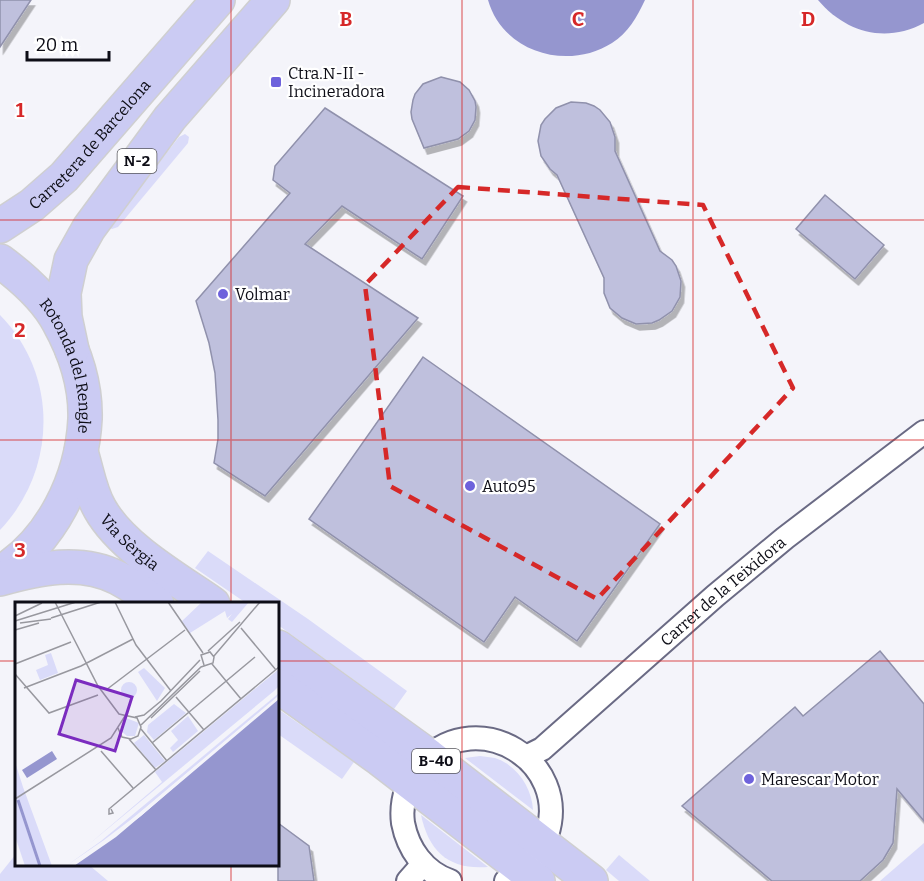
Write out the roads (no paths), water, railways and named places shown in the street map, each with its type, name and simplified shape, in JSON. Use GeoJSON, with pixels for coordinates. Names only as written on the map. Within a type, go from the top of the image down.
{"type":"FeatureCollection","features":[{"type":"Feature","properties":{"kind":"main road","name":"Carretera de Barcelona"},"geometry":{"type":"LineString","coordinates":[[0,226],[32,205],[64,177],[218,0]]}},
{"type":"Feature","properties":{"kind":"main road","name":"N-2"},"geometry":{"type":"LineString","coordinates":[[72,350],[65,317],[64,293],[71,260],[89,228],[170,118],[273,0]]}},
{"type":"Feature","properties":{"kind":"main road","name":"Rotonda del Rengle"},"geometry":{"type":"LineString","coordinates":[[0,261],[17,273],[40,295],[58,321],[72,350],[81,383],[85,418],[81,452],[62,507],[26,553],[0,573]]}},
{"type":"Feature","properties":{"kind":"main road","name":"Via Sèrgia"},"geometry":{"type":"LineString","coordinates":[[81,452],[93,494],[101,510],[123,539],[162,569],[212,602]]}},
{"type":"Feature","properties":{"kind":"main road","name":"Via Sèrgia"},"geometry":{"type":"LineString","coordinates":[[0,579],[64,566],[85,567],[118,578],[156,602]]}},
{"type":"Feature","properties":{"kind":"main road","name":"B-40"},"geometry":{"type":"LineString","coordinates":[[279,647],[429,756],[591,881]]}},
{"type":"Feature","properties":{"kind":"main road","name":"B-40"},"geometry":{"type":"LineString","coordinates":[[279,687],[377,757],[523,877]]}},
{"type":"Feature","properties":{"kind":"street","name":"Carrer de la Teixidora"},"geometry":{"type":"LineString","coordinates":[[526,757],[542,749],[784,538],[924,432]]}},
{"type":"Feature","properties":{"kind":"street"},"geometry":{"type":"LineString","coordinates":[[450,881],[440,878],[423,864],[412,850],[405,834],[402,816],[404,799],[417,767],[447,744],[467,739],[489,739],[509,745],[526,757],[539,771],[548,788],[551,807],[550,826],[544,844],[523,877]]}},
{"type":"Feature","properties":{"kind":"street"},"geometry":{"type":"LineString","coordinates":[[408,881],[423,864]]}},
{"type":"Feature","properties":{"kind":"water"},"geometry":{"type":"Polygon","coordinates":[[[488,0],[645,0],[632,24],[612,43],[576,56],[557,56],[539,52],[522,44],[508,33],[496,18],[488,0]]]}},
{"type":"Feature","properties":{"kind":"water"},"geometry":{"type":"Polygon","coordinates":[[[818,0],[924,0],[924,23],[895,33],[866,31],[840,20],[818,0]]]}},
{"type":"Feature","properties":{"kind":"place","name":"Ctra.N-II - Incineradora"},"geometry":{"type":"Point","coordinates":[276,82]}},
{"type":"Feature","properties":{"kind":"place","name":"Volmar"},"geometry":{"type":"Point","coordinates":[223,294]}},
{"type":"Feature","properties":{"kind":"place","name":"Auto95"},"geometry":{"type":"Point","coordinates":[470,486]}},
{"type":"Feature","properties":{"kind":"place","name":"Marescar Motor"},"geometry":{"type":"Point","coordinates":[749,779]}}]}
